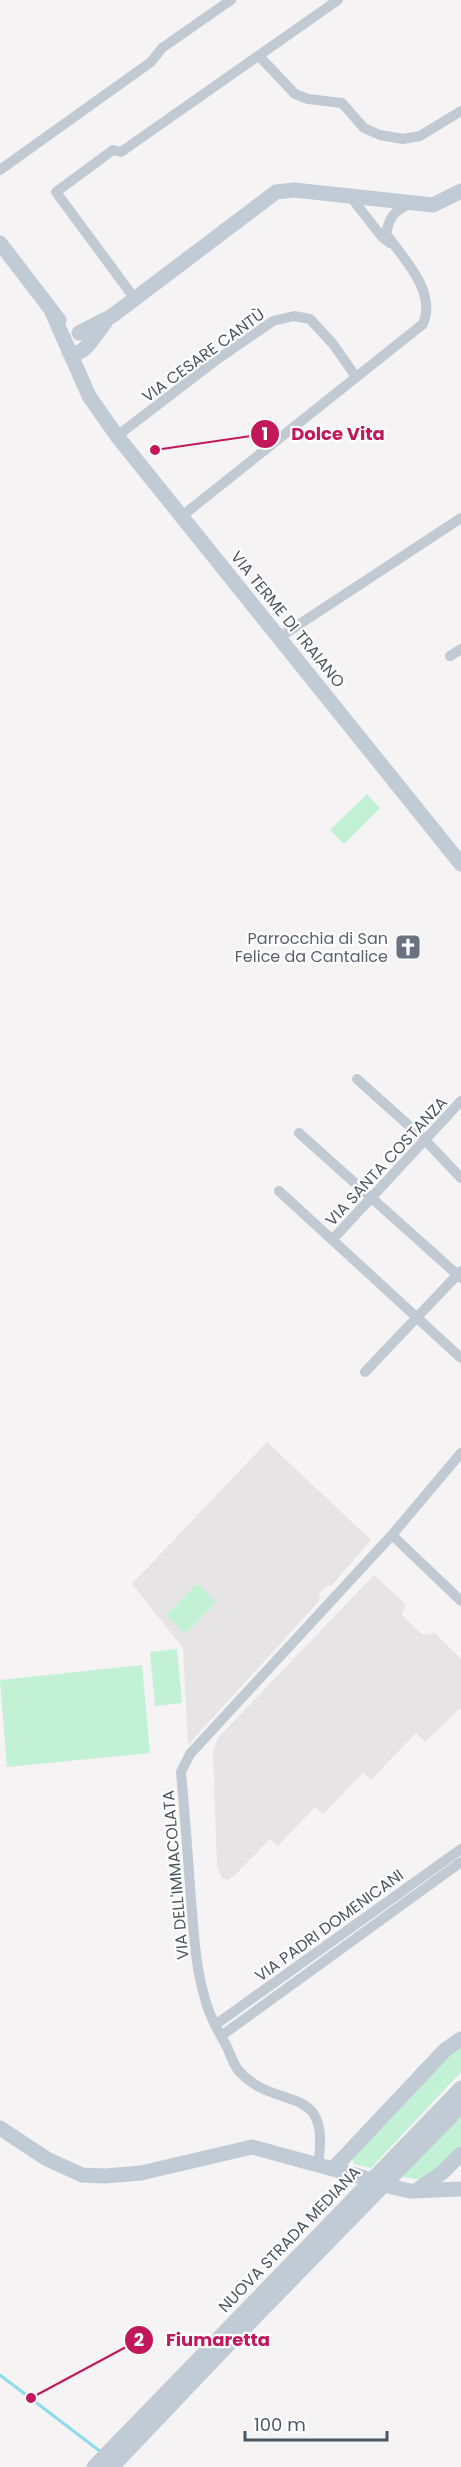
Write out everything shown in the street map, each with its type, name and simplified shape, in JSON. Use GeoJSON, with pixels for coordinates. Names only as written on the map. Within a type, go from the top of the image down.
{"type":"FeatureCollection","features":[{"type":"Feature","properties":{"kind":"street"},"geometry":{"type":"LineString","coordinates":[[0,170],[151,62],[162,48],[231,0]]}},
{"type":"Feature","properties":{"kind":"street"},"geometry":{"type":"LineString","coordinates":[[135,299],[56,192],[113,150],[120,152],[201,97],[338,0]]}},
{"type":"Feature","properties":{"kind":"street"},"geometry":{"type":"LineString","coordinates":[[259,56],[295,94],[308,99],[342,103],[364,128],[380,135],[403,139],[420,136],[461,111]]}},
{"type":"Feature","properties":{"kind":"street"},"geometry":{"type":"LineString","coordinates":[[76,343],[276,192],[294,190],[433,206],[461,191]]}},
{"type":"Feature","properties":{"kind":"street"},"geometry":{"type":"LineString","coordinates":[[350,196],[382,237],[397,249]]}},
{"type":"Feature","properties":{"kind":"street"},"geometry":{"type":"LineString","coordinates":[[182,516],[423,324],[428,312],[420,284],[386,234],[389,220],[398,208],[410,204]]}},
{"type":"Feature","properties":{"kind":"street","name":"VIA TERME DI TRAIANO"},"geometry":{"type":"LineString","coordinates":[[0,243],[52,312],[68,328],[76,343],[89,396],[117,436],[461,864]]}},
{"type":"Feature","properties":{"kind":"street","name":"VIA CESARE CANTÙ"},"geometry":{"type":"LineString","coordinates":[[117,436],[215,361],[273,321],[294,316],[310,319],[333,344],[356,377]]}},
{"type":"Feature","properties":{"kind":"street"},"geometry":{"type":"LineString","coordinates":[[280,637],[461,518]]}},
{"type":"Feature","properties":{"kind":"street"},"geometry":{"type":"LineString","coordinates":[[450,656],[461,649]]}},
{"type":"Feature","properties":{"kind":"street"},"geometry":{"type":"LineString","coordinates":[[357,1080],[424,1140],[461,1178]]}},
{"type":"Feature","properties":{"kind":"street","name":"VIA SANTA COSTANZA"},"geometry":{"type":"LineString","coordinates":[[332,1240],[461,1101]]}},
{"type":"Feature","properties":{"kind":"street"},"geometry":{"type":"LineString","coordinates":[[299,1133],[371,1199],[460,1275],[365,1372]]}},
{"type":"Feature","properties":{"kind":"street"},"geometry":{"type":"LineString","coordinates":[[279,1191],[461,1358]]}},
{"type":"Feature","properties":{"kind":"street","name":"VIA DELL'IMMACOLATA"},"geometry":{"type":"LineString","coordinates":[[325,2167],[319,2123],[311,2108],[290,2097],[264,2090],[238,2069],[215,2025],[204,1996],[196,1957],[181,1772],[190,1754],[392,1535],[461,1453]]}},
{"type":"Feature","properties":{"kind":"street"},"geometry":{"type":"LineString","coordinates":[[392,1535],[461,1601]]}},
{"type":"Feature","properties":{"kind":"street","name":"VIA PADRI DOMENICANI"},"geometry":{"type":"LineString","coordinates":[[215,2025],[461,1849]]}},
{"type":"Feature","properties":{"kind":"street","name":"VIA PADRI DOMENICANI"},"geometry":{"type":"LineString","coordinates":[[221,2036],[461,1862]]}},
{"type":"Feature","properties":{"kind":"street"},"geometry":{"type":"LineString","coordinates":[[325,2167],[445,2050],[461,2039]]}},
{"type":"Feature","properties":{"kind":"street","name":"NUOVA STRADA MEDIANA"},"geometry":{"type":"LineString","coordinates":[[112,2467],[129,2439],[461,2088]]}},
{"type":"Feature","properties":{"kind":"street","name":"NUOVA STRADA MEDIANA"},"geometry":{"type":"LineString","coordinates":[[94,2467],[129,2439],[461,2106]]}},
{"type":"Feature","properties":{"kind":"street"},"geometry":{"type":"LineString","coordinates":[[0,2128],[47,2159],[82,2175],[141,2173],[252,2147],[393,2187],[416,2191],[461,2189]]}},
{"type":"Feature","properties":{"kind":"street"},"geometry":{"type":"LineString","coordinates":[[416,2191],[459,2156]]}},
{"type":"Feature","properties":{"kind":"street"},"geometry":{"type":"LineString","coordinates":[[459,2156],[454,2166],[461,2179]]}},
{"type":"Feature","properties":{"kind":"shaded area"},"geometry":{"type":"Polygon","coordinates":[[[267,1442],[371,1540],[332,1585],[326,1586],[319,1594],[320,1600],[188,1745],[183,1648],[132,1584],[267,1442]]]}},
{"type":"Feature","properties":{"kind":"shaded area"},"geometry":{"type":"Polygon","coordinates":[[[374,1575],[402,1601],[405,1606],[402,1615],[423,1635],[435,1633],[461,1659],[461,1710],[459,1709],[425,1742],[416,1733],[371,1780],[363,1773],[323,1814],[315,1807],[278,1846],[270,1839],[234,1876],[227,1880],[222,1878],[217,1866],[213,1750],[218,1738],[374,1575]]]}},
{"type":"Feature","properties":{"kind":"green space"},"geometry":{"type":"Polygon","coordinates":[[[367,794],[380,808],[344,844],[330,830],[367,794]]]}},
{"type":"Feature","properties":{"kind":"green space"},"geometry":{"type":"Polygon","coordinates":[[[197,1583],[216,1602],[185,1634],[166,1615],[197,1583]]]}},
{"type":"Feature","properties":{"kind":"green space"},"geometry":{"type":"Polygon","coordinates":[[[177,1649],[182,1703],[155,1706],[150,1652],[177,1649]]]}},
{"type":"Feature","properties":{"kind":"green space"},"geometry":{"type":"Polygon","coordinates":[[[142,1665],[150,1753],[7,1767],[0,1680],[142,1665]]]}},
{"type":"Feature","properties":{"kind":"green space"},"geometry":{"type":"Polygon","coordinates":[[[461,2044],[461,2072],[371,2168],[354,2164],[351,2157],[461,2044]]]}},
{"type":"Feature","properties":{"kind":"green space"},"geometry":{"type":"Polygon","coordinates":[[[461,2111],[461,2146],[439,2168],[420,2180],[398,2176],[461,2111]]]}},
{"type":"Feature","properties":{"kind":"waterway"},"geometry":{"type":"LineString","coordinates":[[0,2375],[101,2452]]}},
{"type":"Feature","properties":{"kind":"place","name":"Dolce Vita"},"geometry":{"type":"Point","coordinates":[155,450]}},
{"type":"Feature","properties":{"kind":"place","name":"Parrocchia di San Felice da Cantalice"},"geometry":{"type":"Point","coordinates":[408,947]}},
{"type":"Feature","properties":{"kind":"place","name":"Fiumaretta"},"geometry":{"type":"Point","coordinates":[31,2398]}}]}
